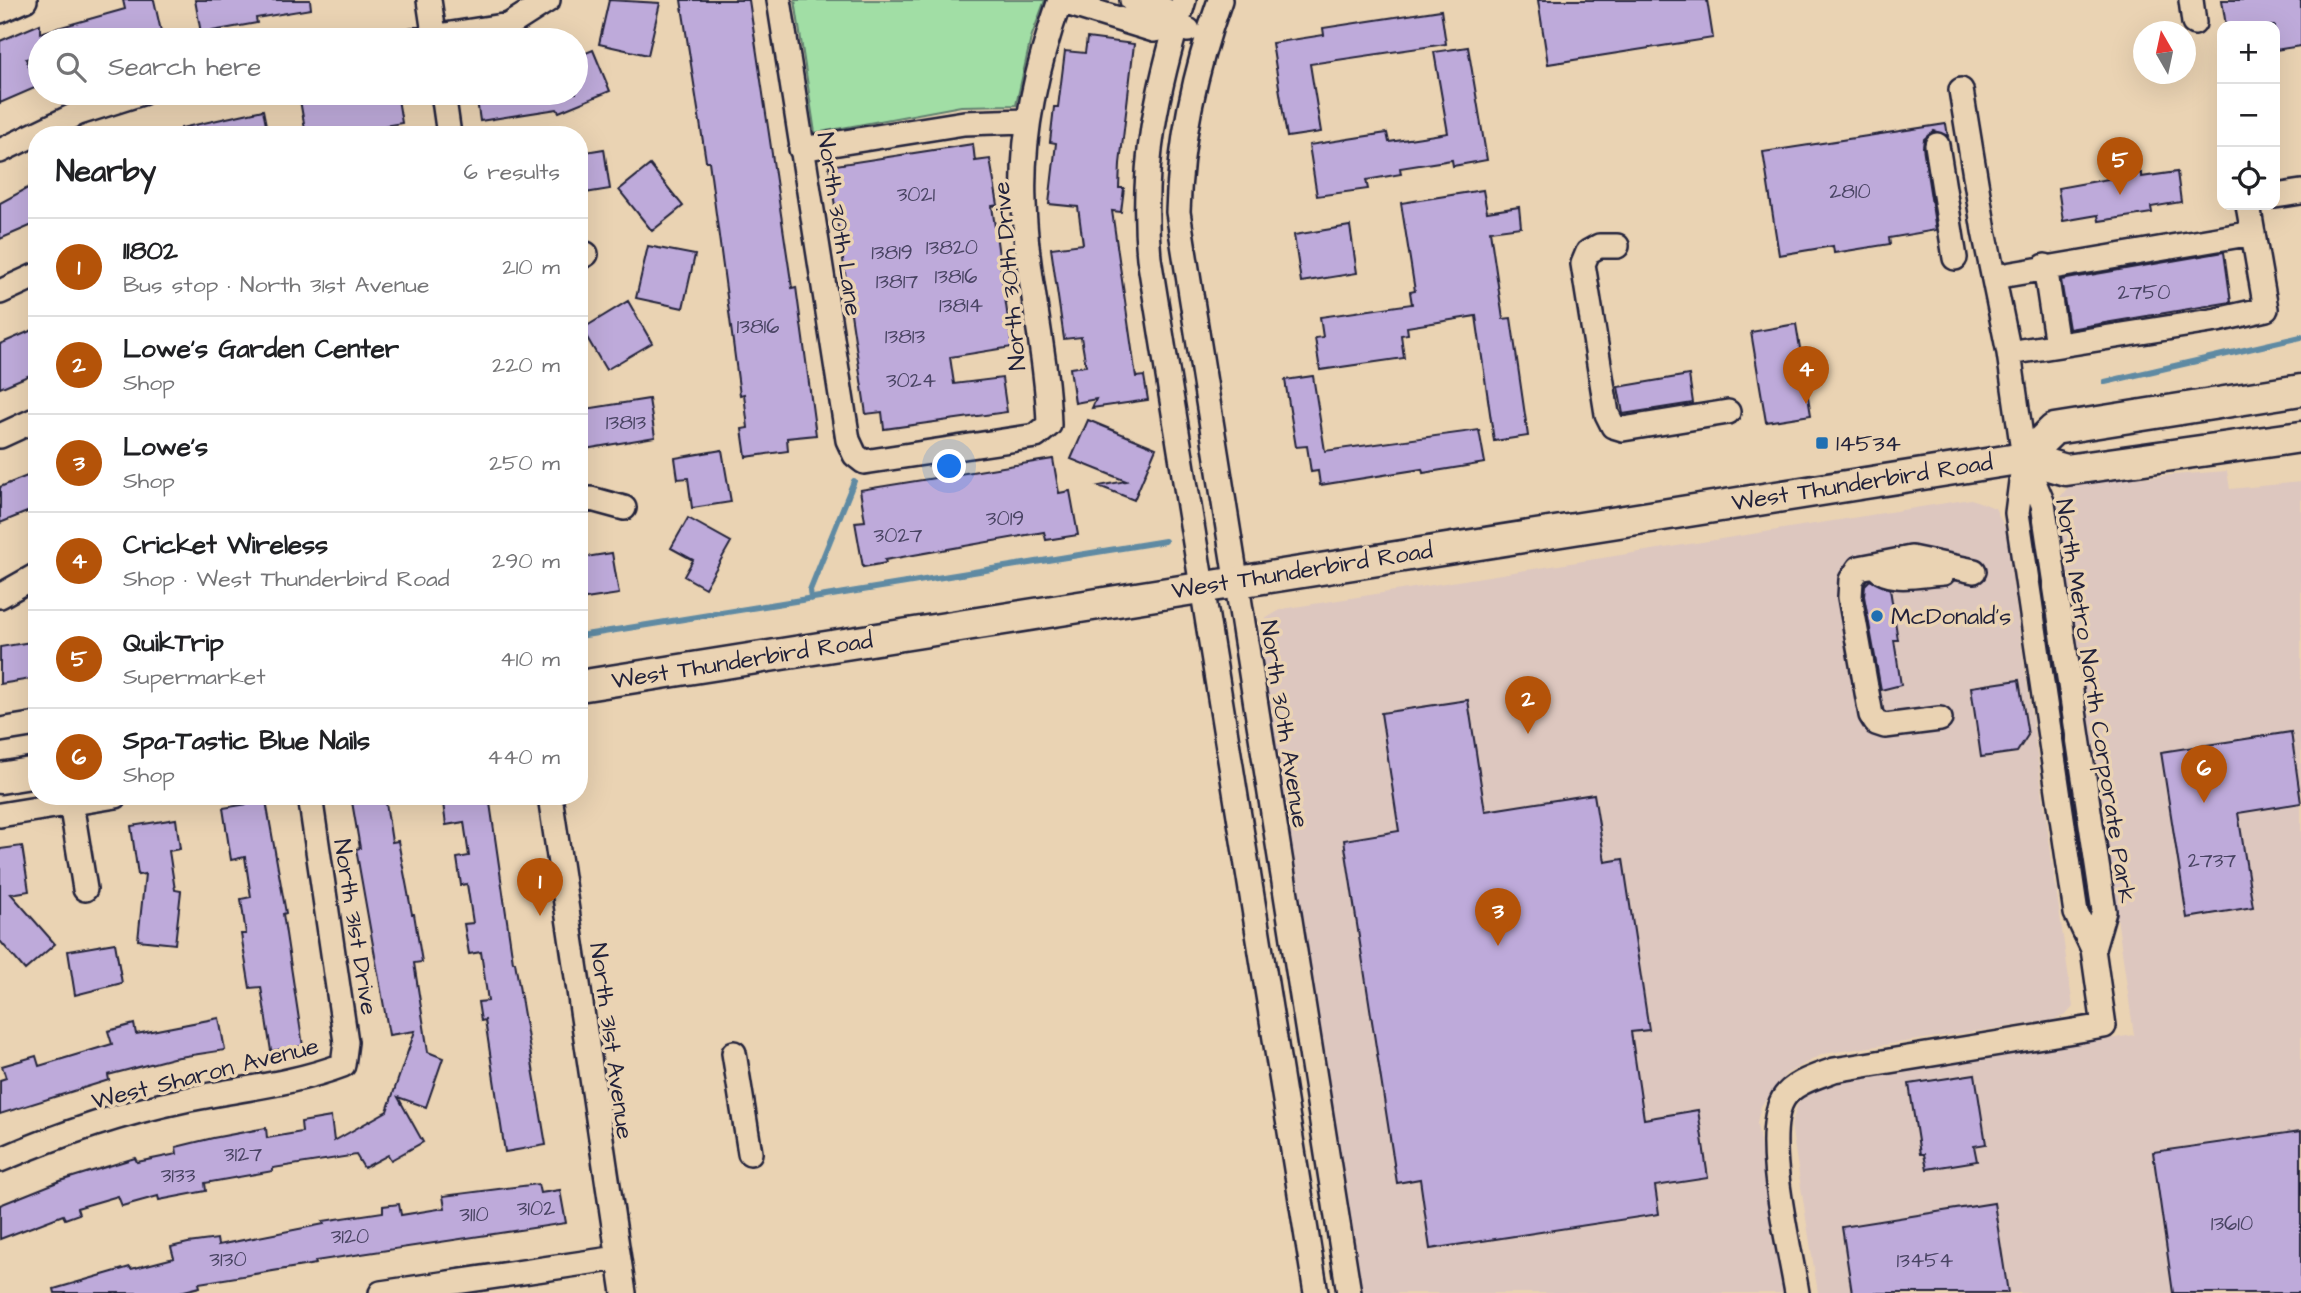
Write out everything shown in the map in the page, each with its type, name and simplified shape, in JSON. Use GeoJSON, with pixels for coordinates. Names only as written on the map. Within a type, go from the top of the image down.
{"type":"FeatureCollection","features":[{"type":"Feature","properties":{"kind":"main road","name":"West Thunderbird Road"},"geometry":{"type":"LineString","coordinates":[[2024,458],[2054,429],[2301,390]]}},
{"type":"Feature","properties":{"kind":"main road","name":"West Thunderbird Road"},"geometry":{"type":"LineString","coordinates":[[588,685],[1202,585],[2024,458],[2066,470],[2301,437]]}},
{"type":"Feature","properties":{"kind":"main road"},"geometry":{"type":"LineString","coordinates":[[0,778],[28,773]]}},
{"type":"Feature","properties":{"kind":"street"},"geometry":{"type":"LineString","coordinates":[[0,11],[24,0]]}},
{"type":"Feature","properties":{"kind":"street"},"geometry":{"type":"LineString","coordinates":[[428,28],[429,0]]}},
{"type":"Feature","properties":{"kind":"street"},"geometry":{"type":"LineString","coordinates":[[492,28],[509,25],[548,0]]}},
{"type":"Feature","properties":{"kind":"street","name":"North 30th Lane"},"geometry":{"type":"LineString","coordinates":[[779,0],[848,440],[855,455]]}},
{"type":"Feature","properties":{"kind":"street"},"geometry":{"type":"LineString","coordinates":[[1060,0],[1154,30],[1176,26],[1207,36]]}},
{"type":"Feature","properties":{"kind":"street","name":"North 30th Drive"},"geometry":{"type":"LineString","coordinates":[[855,455],[864,462],[1036,436],[1049,425],[1024,203],[1027,121],[1045,44],[1060,0]]}},
{"type":"Feature","properties":{"kind":"street"},"geometry":{"type":"LineString","coordinates":[[1132,0],[1165,10],[1176,26]]}},
{"type":"Feature","properties":{"kind":"street"},"geometry":{"type":"LineString","coordinates":[[1184,0],[1153,115],[1146,222],[1316,1293]]}},
{"type":"Feature","properties":{"kind":"street","name":"North 30th Avenue"},"geometry":{"type":"LineString","coordinates":[[1220,0],[1191,93],[1184,132],[1178,212],[1349,1293]]}},
{"type":"Feature","properties":{"kind":"street"},"geometry":{"type":"LineString","coordinates":[[2190,0],[2194,21]]}},
{"type":"Feature","properties":{"kind":"street","name":"North Metro North Corporate Park"},"geometry":{"type":"LineString","coordinates":[[1797,1293],[1774,1149],[1776,1122],[1783,1097],[1806,1080],[1834,1070],[2104,1026],[2093,949],[2076,913],[2017,513],[2024,458],[2009,353],[1961,90]]}},
{"type":"Feature","properties":{"kind":"street"},"geometry":{"type":"LineString","coordinates":[[52,126],[104,105]]}},
{"type":"Feature","properties":{"kind":"street"},"geometry":{"type":"LineString","coordinates":[[445,105],[448,126]]}},
{"type":"Feature","properties":{"kind":"street"},"geometry":{"type":"LineString","coordinates":[[801,149],[964,123],[1027,121]]}},
{"type":"Feature","properties":{"kind":"street"},"geometry":{"type":"LineString","coordinates":[[0,151],[28,138]]}},
{"type":"Feature","properties":{"kind":"street"},"geometry":{"type":"LineString","coordinates":[[1937,145],[1955,258]]}},
{"type":"Feature","properties":{"kind":"street"},"geometry":{"type":"LineString","coordinates":[[2280,195],[2301,192]]}},
{"type":"Feature","properties":{"kind":"street"},"geometry":{"type":"LineString","coordinates":[[2009,353],[2217,320],[2266,309],[2249,210]]}},
{"type":"Feature","properties":{"kind":"street"},"geometry":{"type":"LineString","coordinates":[[1994,277],[2045,266],[2253,233]]}},
{"type":"Feature","properties":{"kind":"street"},"geometry":{"type":"LineString","coordinates":[[1617,246],[1600,246],[1588,252],[1583,264],[1607,414],[1613,426],[1623,429],[1728,412]]}},
{"type":"Feature","properties":{"kind":"street"},"geometry":{"type":"LineString","coordinates":[[2045,266],[2057,345]]}},
{"type":"Feature","properties":{"kind":"street"},"geometry":{"type":"LineString","coordinates":[[0,292],[28,279]]}},
{"type":"Feature","properties":{"kind":"street"},"geometry":{"type":"LineString","coordinates":[[0,436],[28,423]]}},
{"type":"Feature","properties":{"kind":"street"},"geometry":{"type":"LineString","coordinates":[[588,500],[624,508]]}},
{"type":"Feature","properties":{"kind":"street"},"geometry":{"type":"LineString","coordinates":[[1940,719],[1885,726],[1876,723],[1871,715],[1850,589],[1851,580],[1859,568],[1911,558],[1974,571]]}},
{"type":"Feature","properties":{"kind":"street"},"geometry":{"type":"LineString","coordinates":[[0,596],[28,580]]}},
{"type":"Feature","properties":{"kind":"street"},"geometry":{"type":"LineString","coordinates":[[0,730],[28,725]]}},
{"type":"Feature","properties":{"kind":"street"},"geometry":{"type":"LineString","coordinates":[[0,815],[59,805]]}},
{"type":"Feature","properties":{"kind":"street"},"geometry":{"type":"LineString","coordinates":[[71,805],[85,889]]}},
{"type":"Feature","properties":{"kind":"street","name":"North 31st Drive"},"geometry":{"type":"LineString","coordinates":[[311,805],[346,1042],[343,1065]]}},
{"type":"Feature","properties":{"kind":"street","name":"North 31st Avenue"},"geometry":{"type":"LineString","coordinates":[[551,805],[624,1293]]}},
{"type":"Feature","properties":{"kind":"street"},"geometry":{"type":"LineString","coordinates":[[734,1053],[750,1153]]}},
{"type":"Feature","properties":{"kind":"street","name":"West Sharon Avenue"},"geometry":{"type":"LineString","coordinates":[[0,1160],[181,1101],[320,1074],[343,1065]]}},
{"type":"Feature","properties":{"kind":"street"},"geometry":{"type":"LineString","coordinates":[[382,1293],[618,1258]]}},
{"type":"Feature","properties":{"kind":"shaded area"},"geometry":{"type":"Polygon","coordinates":[[[2227,471],[2230,489],[2301,482],[2301,1293],[1818,1293],[1791,1125],[1798,1103],[1813,1085],[1828,1080],[2134,1035],[2057,501],[2068,487],[2079,482],[2227,471]]]}},
{"type":"Feature","properties":{"kind":"shaded area"},"geometry":{"type":"Polygon","coordinates":[[[1971,499],[1995,508],[2005,528],[2073,1007],[2066,1015],[2053,1020],[1823,1054],[1786,1074],[1761,1106],[1757,1123],[1784,1293],[1360,1293],[1257,641],[1263,620],[1282,609],[1971,499]]]}},
{"type":"Feature","properties":{"kind":"green space"},"geometry":{"type":"Polygon","coordinates":[[[795,0],[1045,0],[1031,38],[1016,105],[961,106],[815,133],[795,0]]]}},
{"type":"Feature","properties":{"kind":"building"},"geometry":{"type":"Polygon","coordinates":[[[123,0],[154,0],[160,28],[58,28],[125,9],[123,0]]]}},
{"type":"Feature","properties":{"kind":"building"},"geometry":{"type":"Polygon","coordinates":[[[195,0],[310,0],[311,9],[256,18],[257,23],[229,28],[200,28],[195,0]]]}},
{"type":"Feature","properties":{"kind":"building"},"geometry":{"type":"Polygon","coordinates":[[[609,0],[660,3],[648,55],[599,44],[609,0]]]}},
{"type":"Feature","properties":{"kind":"building"},"geometry":{"type":"Polygon","coordinates":[[[681,0],[749,0],[792,288],[796,287],[816,435],[787,438],[788,451],[746,457],[742,429],[748,428],[744,394],[740,395],[709,161],[706,161],[681,0]]]}},
{"type":"Feature","properties":{"kind":"building"},"geometry":{"type":"Polygon","coordinates":[[[1538,0],[1707,0],[1713,38],[1548,64],[1538,0]]]}},
{"type":"Feature","properties":{"kind":"building"},"geometry":{"type":"Polygon","coordinates":[[[2222,0],[2301,0],[2301,46],[2280,49],[2280,21],[2225,21],[2222,0]]]}},
{"type":"Feature","properties":{"kind":"building"},"geometry":{"type":"Polygon","coordinates":[[[1441,10],[1446,44],[1310,64],[1321,132],[1287,137],[1272,43],[1324,35],[1323,28],[1441,10]]]}},
{"type":"Feature","properties":{"kind":"building"},"geometry":{"type":"Polygon","coordinates":[[[28,29],[28,91],[0,103],[0,41],[28,29]]]}},
{"type":"Feature","properties":{"kind":"building"},"geometry":{"type":"Polygon","coordinates":[[[1087,38],[1134,44],[1120,164],[1119,188],[1124,188],[1121,212],[1112,211],[1136,377],[1144,376],[1148,400],[1092,408],[1096,399],[1075,403],[1070,368],[1086,366],[1081,337],[1064,339],[1051,248],[1083,244],[1078,207],[1049,204],[1056,143],[1050,142],[1054,107],[1058,107],[1065,51],[1085,53],[1087,38]]]}},
{"type":"Feature","properties":{"kind":"building"},"geometry":{"type":"Polygon","coordinates":[[[1468,47],[1487,160],[1453,166],[1452,160],[1400,168],[1401,174],[1366,180],[1368,189],[1317,196],[1309,145],[1387,133],[1389,142],[1448,133],[1434,52],[1468,47]]]}},
{"type":"Feature","properties":{"kind":"building"},"geometry":{"type":"Polygon","coordinates":[[[593,50],[610,91],[588,100],[588,52],[593,50]]]}},
{"type":"Feature","properties":{"kind":"building"},"geometry":{"type":"Polygon","coordinates":[[[301,105],[399,105],[402,123],[384,126],[304,126],[301,105]]]}},
{"type":"Feature","properties":{"kind":"building"},"geometry":{"type":"Polygon","coordinates":[[[478,105],[576,105],[559,112],[557,109],[480,121],[478,105]]]}},
{"type":"Feature","properties":{"kind":"building"},"geometry":{"type":"Polygon","coordinates":[[[263,110],[266,126],[190,126],[263,110]]]}},
{"type":"Feature","properties":{"kind":"building"},"geometry":{"type":"Polygon","coordinates":[[[1946,124],[1948,136],[1934,131],[1924,139],[1923,147],[1936,230],[1889,238],[1890,244],[1834,253],[1833,246],[1779,255],[1763,152],[1946,124]]]}},
{"type":"Feature","properties":{"kind":"building"},"geometry":{"type":"Polygon","coordinates":[[[973,144],[975,161],[990,159],[998,205],[992,206],[1012,347],[950,357],[954,384],[1002,378],[1007,412],[884,429],[882,412],[866,414],[829,166],[973,144]]]}},
{"type":"Feature","properties":{"kind":"building"},"geometry":{"type":"Polygon","coordinates":[[[604,149],[610,189],[588,193],[588,152],[604,149]]]}},
{"type":"Feature","properties":{"kind":"building"},"geometry":{"type":"Polygon","coordinates":[[[650,165],[683,206],[652,231],[619,190],[650,165]]]}},
{"type":"Feature","properties":{"kind":"building"},"geometry":{"type":"Polygon","coordinates":[[[2177,172],[2181,202],[2151,207],[2152,213],[2099,221],[2098,215],[2063,221],[2058,188],[2141,173],[2141,177],[2177,172]]]}},
{"type":"Feature","properties":{"kind":"building"},"geometry":{"type":"Polygon","coordinates":[[[28,188],[28,227],[0,239],[0,203],[28,188]]]}},
{"type":"Feature","properties":{"kind":"building"},"geometry":{"type":"Polygon","coordinates":[[[1483,190],[1487,212],[1519,207],[1521,227],[1490,231],[1503,319],[1511,318],[1528,436],[1494,441],[1476,316],[1407,327],[1408,334],[1401,335],[1404,358],[1320,370],[1315,338],[1323,337],[1320,317],[1412,304],[1410,292],[1415,291],[1401,203],[1483,190]]]}},
{"type":"Feature","properties":{"kind":"building"},"geometry":{"type":"Polygon","coordinates":[[[1350,226],[1357,273],[1301,282],[1294,235],[1350,226]]]}},
{"type":"Feature","properties":{"kind":"building"},"geometry":{"type":"Polygon","coordinates":[[[648,246],[695,255],[683,308],[636,298],[648,246]]]}},
{"type":"Feature","properties":{"kind":"building"},"geometry":{"type":"Polygon","coordinates":[[[2224,252],[2231,302],[2069,329],[2061,280],[2224,252]]]}},
{"type":"Feature","properties":{"kind":"building"},"geometry":{"type":"Polygon","coordinates":[[[628,301],[652,343],[606,370],[588,339],[588,325],[628,301]]]}},
{"type":"Feature","properties":{"kind":"building"},"geometry":{"type":"Polygon","coordinates":[[[1796,324],[1811,415],[1766,422],[1751,332],[1796,324]]]}},
{"type":"Feature","properties":{"kind":"building"},"geometry":{"type":"Polygon","coordinates":[[[28,332],[28,376],[0,388],[0,344],[28,332]]]}},
{"type":"Feature","properties":{"kind":"building"},"geometry":{"type":"Polygon","coordinates":[[[1689,375],[1693,403],[1623,414],[1618,387],[1689,375]]]}},
{"type":"Feature","properties":{"kind":"building"},"geometry":{"type":"Polygon","coordinates":[[[1313,376],[1325,451],[1479,430],[1485,463],[1423,473],[1422,469],[1320,485],[1318,471],[1311,472],[1307,446],[1296,447],[1285,380],[1313,376]]]}},
{"type":"Feature","properties":{"kind":"building"},"geometry":{"type":"Polygon","coordinates":[[[649,399],[655,437],[588,448],[588,409],[649,399]]]}},
{"type":"Feature","properties":{"kind":"building"},"geometry":{"type":"Polygon","coordinates":[[[1088,420],[1156,448],[1134,500],[1099,486],[1126,481],[1071,459],[1088,420]]]}},
{"type":"Feature","properties":{"kind":"building"},"geometry":{"type":"Polygon","coordinates":[[[722,450],[731,502],[692,508],[688,478],[678,479],[675,458],[722,450]]]}},
{"type":"Feature","properties":{"kind":"building"},"geometry":{"type":"Polygon","coordinates":[[[1053,459],[1059,493],[1070,491],[1078,535],[1046,540],[1044,532],[885,560],[886,563],[863,567],[855,522],[865,521],[860,490],[1053,459]]]}},
{"type":"Feature","properties":{"kind":"building"},"geometry":{"type":"Polygon","coordinates":[[[28,476],[28,512],[0,523],[0,487],[28,476]]]}},
{"type":"Feature","properties":{"kind":"building"},"geometry":{"type":"Polygon","coordinates":[[[688,518],[731,542],[705,588],[684,576],[693,560],[671,548],[688,518]]]}},
{"type":"Feature","properties":{"kind":"building"},"geometry":{"type":"Polygon","coordinates":[[[612,553],[619,594],[588,599],[588,557],[612,553]]]}},
{"type":"Feature","properties":{"kind":"building","name":"McDonald's"},"geometry":{"type":"Polygon","coordinates":[[[1870,580],[1890,589],[1898,640],[1894,640],[1901,685],[1881,690],[1864,596],[1865,585],[1870,580]]]}},
{"type":"Feature","properties":{"kind":"building"},"geometry":{"type":"Polygon","coordinates":[[[28,642],[28,679],[0,684],[0,647],[28,642]]]}},
{"type":"Feature","properties":{"kind":"building"},"geometry":{"type":"Polygon","coordinates":[[[2019,680],[2028,735],[2017,752],[1981,757],[1971,687],[2019,680]]]}},
{"type":"Feature","properties":{"kind":"building"},"geometry":{"type":"Polygon","coordinates":[[[1468,700],[1485,811],[1594,794],[1605,862],[1623,859],[1649,1030],[1631,1032],[1644,1119],[1698,1110],[1708,1178],[1655,1186],[1659,1214],[1430,1249],[1420,1179],[1397,1183],[1344,840],[1399,831],[1381,713],[1468,700]]]}},
{"type":"Feature","properties":{"kind":"building"},"geometry":{"type":"Polygon","coordinates":[[[2291,732],[2301,803],[2238,813],[2253,907],[2187,918],[2161,752],[2291,732]]]}},
{"type":"Feature","properties":{"kind":"building"},"geometry":{"type":"Polygon","coordinates":[[[267,805],[286,913],[283,914],[303,1046],[271,1051],[261,987],[250,988],[241,934],[246,934],[241,899],[251,897],[245,857],[231,860],[223,808],[267,805]]]}},
{"type":"Feature","properties":{"kind":"building"},"geometry":{"type":"Polygon","coordinates":[[[353,805],[386,805],[392,842],[398,841],[414,914],[422,962],[414,963],[428,1052],[443,1058],[426,1107],[398,1097],[423,1142],[391,1160],[388,1155],[364,1168],[356,1155],[273,1168],[273,1171],[205,1183],[206,1191],[159,1200],[158,1196],[122,1206],[118,1196],[77,1208],[79,1214],[65,1219],[63,1215],[0,1239],[0,1205],[60,1181],[135,1158],[137,1162],[177,1154],[176,1147],[213,1138],[266,1128],[267,1138],[302,1132],[301,1122],[331,1117],[334,1141],[387,1111],[415,1031],[389,1035],[356,849],[360,848],[353,805]]]}},
{"type":"Feature","properties":{"kind":"building"},"geometry":{"type":"Polygon","coordinates":[[[443,805],[490,805],[513,962],[546,1145],[505,1152],[485,1020],[481,1021],[478,1002],[488,1001],[481,952],[469,954],[464,924],[473,923],[467,884],[461,885],[457,858],[469,856],[464,822],[446,825],[443,805]]]}},
{"type":"Feature","properties":{"kind":"building"},"geometry":{"type":"Polygon","coordinates":[[[176,819],[180,849],[169,851],[175,890],[181,891],[175,944],[138,940],[145,874],[138,875],[131,826],[176,819]]]}},
{"type":"Feature","properties":{"kind":"building"},"geometry":{"type":"Polygon","coordinates":[[[22,846],[29,891],[11,894],[55,944],[25,970],[0,941],[0,849],[22,846]]]}},
{"type":"Feature","properties":{"kind":"building"},"geometry":{"type":"Polygon","coordinates":[[[115,943],[122,983],[75,995],[68,951],[115,943]]]}},
{"type":"Feature","properties":{"kind":"building"},"geometry":{"type":"Polygon","coordinates":[[[219,1018],[225,1050],[173,1058],[108,1075],[109,1080],[0,1114],[0,1080],[6,1078],[2,1066],[36,1056],[39,1066],[112,1044],[108,1031],[134,1024],[136,1034],[219,1018]]]}},
{"type":"Feature","properties":{"kind":"building"},"geometry":{"type":"Polygon","coordinates":[[[1975,1074],[1986,1144],[1974,1146],[1977,1161],[1927,1169],[1924,1154],[1920,1154],[1909,1084],[1975,1074]]]}},
{"type":"Feature","properties":{"kind":"building"},"geometry":{"type":"Polygon","coordinates":[[[2301,1131],[2301,1293],[2173,1293],[2153,1152],[2301,1131]]]}},
{"type":"Feature","properties":{"kind":"building"},"geometry":{"type":"Polygon","coordinates":[[[538,1184],[540,1193],[560,1190],[566,1223],[315,1261],[316,1264],[199,1283],[200,1287],[176,1293],[55,1293],[54,1289],[130,1267],[131,1269],[174,1258],[171,1247],[188,1243],[217,1239],[218,1245],[324,1224],[323,1221],[383,1212],[383,1206],[399,1204],[401,1215],[445,1208],[443,1196],[538,1184]]]}},
{"type":"Feature","properties":{"kind":"building"},"geometry":{"type":"Polygon","coordinates":[[[1994,1203],[2008,1293],[1852,1293],[1842,1227],[1994,1203]]]}},
{"type":"Feature","properties":{"kind":"waterway"},"geometry":{"type":"LineString","coordinates":[[2105,382],[2301,337]]}},
{"type":"Feature","properties":{"kind":"waterway"},"geometry":{"type":"LineString","coordinates":[[811,599],[810,590],[854,481]]}},
{"type":"Feature","properties":{"kind":"waterway"},"geometry":{"type":"LineString","coordinates":[[588,635],[1165,541]]}},
{"type":"Feature","properties":{"kind":"place","name":"QuikTrip"},"geometry":{"type":"Point","coordinates":[2120,195]}},
{"type":"Feature","properties":{"kind":"place","name":"Cricket Wireless"},"geometry":{"type":"Point","coordinates":[1806,404]}},
{"type":"Feature","properties":{"kind":"place","name":"14534"},"geometry":{"type":"Point","coordinates":[1822,443]}},
{"type":"Feature","properties":{"kind":"place","name":"McDonald's"},"geometry":{"type":"Point","coordinates":[1877,616]}},
{"type":"Feature","properties":{"kind":"place","name":"Lowe's Garden Center"},"geometry":{"type":"Point","coordinates":[1528,734]}},
{"type":"Feature","properties":{"kind":"place","name":"Spa-Tastic Blue Nails"},"geometry":{"type":"Point","coordinates":[2204,803]}},
{"type":"Feature","properties":{"kind":"place","name":"11802"},"geometry":{"type":"Point","coordinates":[540,916]}},
{"type":"Feature","properties":{"kind":"place","name":"Lowe's"},"geometry":{"type":"Point","coordinates":[1498,946]}}]}
